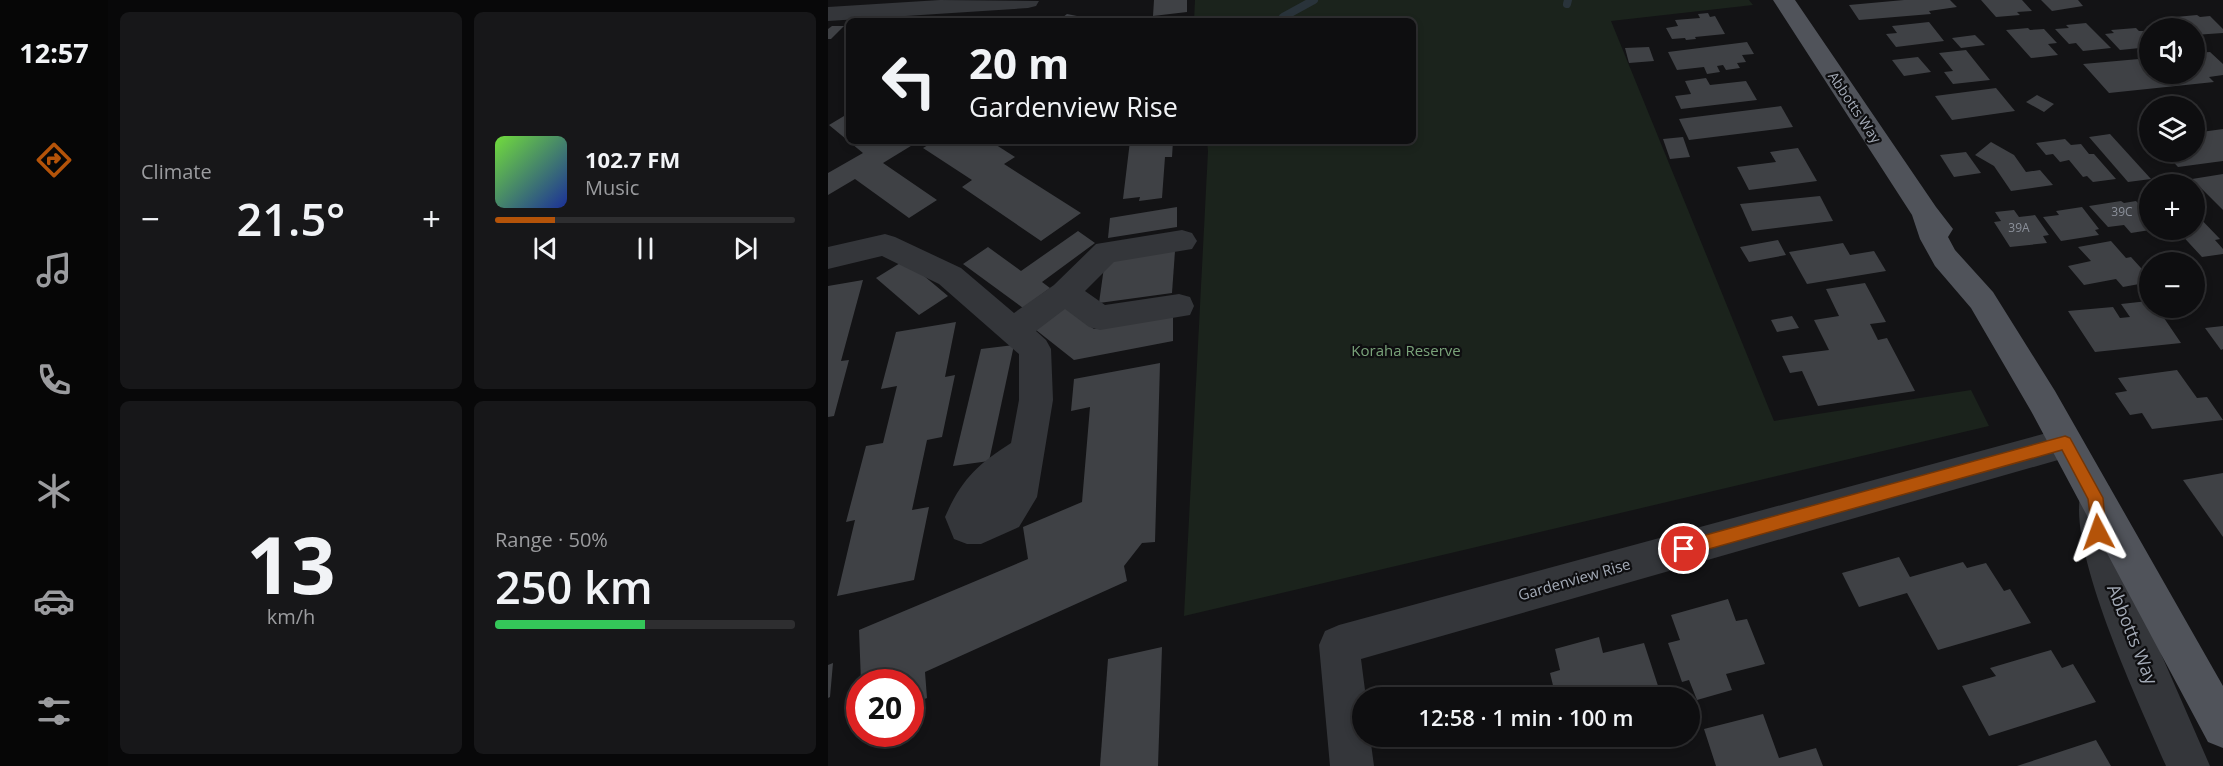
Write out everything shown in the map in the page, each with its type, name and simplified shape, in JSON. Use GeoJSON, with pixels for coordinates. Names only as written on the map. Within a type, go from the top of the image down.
{"type":"FeatureCollection","features":[{"type":"Feature","properties":{"kind":"main road","name":"Abbotts Way"},"geometry":{"type":"LineString","coordinates":[[1784,0],[1926,214],[1945,258],[1982,300],[2065,443],[2223,727]]}},
{"type":"Feature","properties":{"kind":"street"},"geometry":{"type":"LineString","coordinates":[[828,14],[1028,1]]}},
{"type":"Feature","properties":{"kind":"street"},"geometry":{"type":"LineString","coordinates":[[1013,331],[1065,293],[1106,252],[1182,241]]}},
{"type":"Feature","properties":{"kind":"street"},"geometry":{"type":"LineString","coordinates":[[828,258],[885,245],[950,276],[1035,349],[1036,400],[1028,452]]}},
{"type":"Feature","properties":{"kind":"street"},"geometry":{"type":"LineString","coordinates":[[1065,293],[1100,318],[1179,306]]}},
{"type":"Feature","properties":{"kind":"street","name":"Gardenview Rise"},"geometry":{"type":"LineString","coordinates":[[1352,766],[1339,645],[2065,443]]}},
{"type":"Feature","properties":{"kind":"street","name":"Abbotts Way"},"geometry":{"type":"LineString","coordinates":[[2096,498],[2098,532],[2112,588],[2188,766]]}},
{"type":"Feature","properties":{"kind":"green space","name":"Koraha Reserve"},"geometry":{"type":"Polygon","coordinates":[[[1195,0],[1749,0],[1753,5],[1611,21],[1774,421],[1971,390],[1989,426],[1184,616],[1207,144],[1416,144],[1416,18],[1194,18],[1195,0]]]}},
{"type":"Feature","properties":{"kind":"building"},"geometry":{"type":"Polygon","coordinates":[[[1154,0],[1187,0],[1187,12],[1153,16],[1154,0]]]}},
{"type":"Feature","properties":{"kind":"building"},"geometry":{"type":"Polygon","coordinates":[[[1904,0],[1950,0],[1957,7],[1929,11],[1931,14],[1859,20],[1849,5],[1904,0]]]}},
{"type":"Feature","properties":{"kind":"building"},"geometry":{"type":"Polygon","coordinates":[[[1981,0],[2022,0],[2032,11],[2017,12],[2020,15],[1996,17],[1981,0]]]}},
{"type":"Feature","properties":{"kind":"building"},"geometry":{"type":"Polygon","coordinates":[[[2041,0],[2078,0],[2083,6],[2052,11],[2041,0]]]}},
{"type":"Feature","properties":{"kind":"building"},"geometry":{"type":"Polygon","coordinates":[[[1708,13],[1710,17],[1715,16],[1725,34],[1686,40],[1685,38],[1672,39],[1666,28],[1678,26],[1675,20],[1700,18],[1698,14],[1708,13]]]}},
{"type":"Feature","properties":{"kind":"building"},"geometry":{"type":"Polygon","coordinates":[[[1067,14],[1087,18],[1062,18],[1067,14]]]}},
{"type":"Feature","properties":{"kind":"building"},"geometry":{"type":"Polygon","coordinates":[[[2210,16],[2223,29],[2223,33],[2205,34],[2205,18],[2165,18],[2210,16]]]}},
{"type":"Feature","properties":{"kind":"building"},"geometry":{"type":"Polygon","coordinates":[[[1929,22],[1944,41],[1896,47],[1886,34],[1897,33],[1892,26],[1929,22]]]}},
{"type":"Feature","properties":{"kind":"building"},"geometry":{"type":"Polygon","coordinates":[[[2086,23],[2111,48],[2083,51],[2076,43],[2069,44],[2055,29],[2069,28],[2066,25],[2086,23]]]}},
{"type":"Feature","properties":{"kind":"building"},"geometry":{"type":"Polygon","coordinates":[[[832,26],[844,26],[831,39],[828,39],[828,29],[832,26]]]}},
{"type":"Feature","properties":{"kind":"building"},"geometry":{"type":"Polygon","coordinates":[[[2028,28],[2030,30],[2044,29],[2057,43],[2048,44],[2058,55],[2031,58],[2006,30],[2028,28]]]}},
{"type":"Feature","properties":{"kind":"building"},"geometry":{"type":"Polygon","coordinates":[[[2136,28],[2139,31],[2139,48],[2120,50],[2105,34],[2114,33],[2111,30],[2136,28]]]}},
{"type":"Feature","properties":{"kind":"building"},"geometry":{"type":"Polygon","coordinates":[[[1975,35],[1985,45],[1961,48],[1952,38],[1975,35]]]}},
{"type":"Feature","properties":{"kind":"building"},"geometry":{"type":"Polygon","coordinates":[[[1747,42],[1754,54],[1742,55],[1746,62],[1737,63],[1740,68],[1726,70],[1723,65],[1717,66],[1720,72],[1707,74],[1704,67],[1677,70],[1668,52],[1747,42]]]}},
{"type":"Feature","properties":{"kind":"building"},"geometry":{"type":"Polygon","coordinates":[[[1649,47],[1654,61],[1629,63],[1625,48],[1649,47]]]}},
{"type":"Feature","properties":{"kind":"building"},"geometry":{"type":"Polygon","coordinates":[[[1966,50],[1990,80],[1953,84],[1944,72],[1953,71],[1939,53],[1966,50]]]}},
{"type":"Feature","properties":{"kind":"building"},"geometry":{"type":"Polygon","coordinates":[[[2205,52],[2210,52],[2223,64],[2223,75],[2209,77],[2214,82],[2205,83],[2205,52]]]}},
{"type":"Feature","properties":{"kind":"building"},"geometry":{"type":"Polygon","coordinates":[[[1918,57],[1931,72],[1904,76],[1892,60],[1918,57]]]}},
{"type":"Feature","properties":{"kind":"building"},"geometry":{"type":"Polygon","coordinates":[[[2139,59],[2139,84],[2195,84],[2109,93],[2083,64],[2139,59]]]}},
{"type":"Feature","properties":{"kind":"building"},"geometry":{"type":"Polygon","coordinates":[[[1706,78],[1710,85],[1746,81],[1757,100],[1681,109],[1675,96],[1691,94],[1685,81],[1706,78]]]}},
{"type":"Feature","properties":{"kind":"building"},"geometry":{"type":"Polygon","coordinates":[[[1996,88],[2015,111],[1952,120],[1935,96],[1996,88]]]}},
{"type":"Feature","properties":{"kind":"building"},"geometry":{"type":"Polygon","coordinates":[[[2037,95],[2054,104],[2044,112],[2026,102],[2037,95]]]}},
{"type":"Feature","properties":{"kind":"building"},"geometry":{"type":"Polygon","coordinates":[[[1781,106],[1793,127],[1689,140],[1679,119],[1781,106]]]}},
{"type":"Feature","properties":{"kind":"building"},"geometry":{"type":"Polygon","coordinates":[[[846,115],[846,139],[829,125],[846,115]]]}},
{"type":"Feature","properties":{"kind":"building"},"geometry":{"type":"Polygon","coordinates":[[[2223,129],[2223,161],[2178,167],[2173,162],[2205,162],[2205,131],[2223,129]]]}},
{"type":"Feature","properties":{"kind":"building"},"geometry":{"type":"Polygon","coordinates":[[[2110,134],[2146,174],[2139,174],[2139,181],[2128,182],[2089,137],[2110,134]]]}},
{"type":"Feature","properties":{"kind":"building"},"geometry":{"type":"Polygon","coordinates":[[[1683,137],[1690,157],[1670,159],[1663,139],[1683,137]]]}},
{"type":"Feature","properties":{"kind":"building"},"geometry":{"type":"Polygon","coordinates":[[[2065,139],[2071,145],[2081,144],[2089,154],[2094,154],[2116,179],[2093,182],[2087,176],[2083,177],[2069,160],[2060,162],[2053,154],[2046,155],[2036,143],[2065,139]]]}},
{"type":"Feature","properties":{"kind":"building"},"geometry":{"type":"Polygon","coordinates":[[[1991,142],[2014,155],[2026,172],[2040,170],[2053,185],[2011,191],[1994,166],[1975,155],[1991,142]]]}},
{"type":"Feature","properties":{"kind":"building"},"geometry":{"type":"Polygon","coordinates":[[[852,144],[914,144],[883,163],[937,200],[909,218],[855,179],[828,195],[828,173],[863,153],[852,144]]]}},
{"type":"Feature","properties":{"kind":"building"},"geometry":{"type":"Polygon","coordinates":[[[930,144],[995,144],[1015,157],[1004,164],[1081,213],[1041,241],[962,187],[972,180],[923,148],[930,144]]]}},
{"type":"Feature","properties":{"kind":"building"},"geometry":{"type":"Polygon","coordinates":[[[1130,144],[1173,144],[1172,157],[1165,157],[1162,198],[1139,201],[1140,197],[1123,199],[1130,144]]]}},
{"type":"Feature","properties":{"kind":"building"},"geometry":{"type":"Polygon","coordinates":[[[1798,148],[1817,181],[1749,190],[1737,167],[1776,162],[1770,152],[1798,148]]]}},
{"type":"Feature","properties":{"kind":"building"},"geometry":{"type":"Polygon","coordinates":[[[1966,152],[1981,173],[1954,177],[1940,155],[1966,152]]]}},
{"type":"Feature","properties":{"kind":"building"},"geometry":{"type":"Polygon","coordinates":[[[2223,174],[2223,210],[2205,192],[2205,177],[2223,174]]]}},
{"type":"Feature","properties":{"kind":"building"},"geometry":{"type":"Polygon","coordinates":[[[1820,196],[1833,221],[1752,231],[1740,204],[1820,196]]]}},
{"type":"Feature","properties":{"kind":"building"},"geometry":{"type":"Polygon","coordinates":[[[2136,201],[2139,204],[2139,232],[2131,233],[2124,225],[2108,227],[2089,206],[2136,201]]]}},
{"type":"Feature","properties":{"kind":"building"},"geometry":{"type":"Polygon","coordinates":[[[1177,207],[1177,227],[1108,238],[1110,218],[1177,207]]]}},
{"type":"Feature","properties":{"kind":"building"},"geometry":{"type":"Polygon","coordinates":[[[2082,207],[2099,229],[2095,230],[2099,235],[2061,241],[2043,217],[2059,215],[2056,211],[2082,207]]]}},
{"type":"Feature","properties":{"kind":"building"},"geometry":{"type":"Polygon","coordinates":[[[2014,210],[2019,217],[2035,215],[2049,235],[2043,236],[2047,243],[2010,247],[1994,222],[2001,221],[1995,212],[2014,210]]]}},
{"type":"Feature","properties":{"kind":"building"},"geometry":{"type":"Polygon","coordinates":[[[2205,223],[2220,239],[2215,240],[2223,249],[2223,254],[2205,257],[2205,252],[2197,252],[2186,240],[2205,240],[2205,223]]]}},
{"type":"Feature","properties":{"kind":"building"},"geometry":{"type":"Polygon","coordinates":[[[1078,231],[1095,243],[1042,282],[1050,288],[1023,308],[963,264],[988,247],[1021,271],[1078,231]]]}},
{"type":"Feature","properties":{"kind":"building"},"geometry":{"type":"Polygon","coordinates":[[[1778,240],[1786,255],[1749,262],[1740,247],[1778,240]]]}},
{"type":"Feature","properties":{"kind":"building"},"geometry":{"type":"Polygon","coordinates":[[[2111,241],[2126,258],[2131,257],[2139,266],[2139,284],[2123,287],[2116,279],[2084,285],[2068,266],[2091,261],[2078,247],[2111,241]]]}},
{"type":"Feature","properties":{"kind":"building"},"geometry":{"type":"Polygon","coordinates":[[[1843,243],[1850,255],[1874,251],[1886,271],[1807,284],[1789,252],[1843,243]]]}},
{"type":"Feature","properties":{"kind":"building"},"geometry":{"type":"Polygon","coordinates":[[[1175,251],[1172,293],[1099,303],[1105,260],[1175,251]]]}},
{"type":"Feature","properties":{"kind":"building"},"geometry":{"type":"Polygon","coordinates":[[[905,260],[948,296],[919,315],[876,278],[905,260]]]}},
{"type":"Feature","properties":{"kind":"building"},"geometry":{"type":"Polygon","coordinates":[[[863,280],[841,361],[849,360],[834,416],[828,417],[828,286],[863,280]]]}},
{"type":"Feature","properties":{"kind":"building"},"geometry":{"type":"Polygon","coordinates":[[[1865,283],[1886,322],[1870,324],[1878,340],[1887,338],[1915,391],[1818,406],[1802,371],[1790,373],[1782,356],[1829,350],[1814,320],[1839,316],[1826,289],[1865,283]]]}},
{"type":"Feature","properties":{"kind":"building"},"geometry":{"type":"Polygon","coordinates":[[[2139,302],[2139,318],[2164,318],[2181,343],[2095,352],[2068,311],[2113,307],[2120,318],[2130,317],[2121,304],[2139,302]]]}},
{"type":"Feature","properties":{"kind":"building"},"geometry":{"type":"Polygon","coordinates":[[[1061,305],[1094,329],[1173,314],[1173,341],[1074,360],[1031,326],[1061,305]]]}},
{"type":"Feature","properties":{"kind":"building"},"geometry":{"type":"Polygon","coordinates":[[[1792,316],[1799,328],[1777,332],[1771,320],[1792,316]]]}},
{"type":"Feature","properties":{"kind":"building"},"geometry":{"type":"Polygon","coordinates":[[[956,322],[945,377],[955,375],[942,437],[927,440],[912,510],[929,507],[914,580],[837,596],[855,520],[846,522],[866,446],[883,443],[897,386],[881,389],[896,332],[956,322]]]}},
{"type":"Feature","properties":{"kind":"building"},"geometry":{"type":"Polygon","coordinates":[[[2223,326],[2223,349],[2221,350],[2205,328],[2223,326]]]}},
{"type":"Feature","properties":{"kind":"building"},"geometry":{"type":"Polygon","coordinates":[[[1014,345],[989,461],[953,466],[981,349],[1014,345]]]}},
{"type":"Feature","properties":{"kind":"building"},"geometry":{"type":"Polygon","coordinates":[[[1160,363],[1155,542],[1142,543],[1124,566],[1127,581],[925,672],[927,698],[924,699],[924,669],[860,669],[859,630],[1028,559],[1023,527],[1082,502],[1090,407],[1071,411],[1074,379],[1160,363]]]}},
{"type":"Feature","properties":{"kind":"building"},"geometry":{"type":"Polygon","coordinates":[[[2177,370],[2197,398],[2207,397],[2223,420],[2152,429],[2142,413],[2130,415],[2115,393],[2127,391],[2118,378],[2177,370]]]}},
{"type":"Feature","properties":{"kind":"building"},"geometry":{"type":"Polygon","coordinates":[[[2223,473],[2223,537],[2183,480],[2223,473]]]}},
{"type":"Feature","properties":{"kind":"building"},"geometry":{"type":"Polygon","coordinates":[[[1899,557],[1910,577],[1963,562],[1967,568],[1986,563],[2004,591],[2010,589],[2031,623],[1938,650],[1907,593],[1859,607],[1842,573],[1899,557]]]}},
{"type":"Feature","properties":{"kind":"building"},"geometry":{"type":"Polygon","coordinates":[[[1728,599],[1736,621],[1747,619],[1765,664],[1726,674],[1732,690],[1700,699],[1700,687],[1692,687],[1689,680],[1682,682],[1668,643],[1680,640],[1671,615],[1728,599]]]}},
{"type":"Feature","properties":{"kind":"building"},"geometry":{"type":"Polygon","coordinates":[[[1599,637],[1603,653],[1644,643],[1658,687],[1553,687],[1550,673],[1560,670],[1555,649],[1599,637]]]}},
{"type":"Feature","properties":{"kind":"building"},"geometry":{"type":"Polygon","coordinates":[[[1162,647],[1158,766],[1100,766],[1108,659],[1162,647]]]}},
{"type":"Feature","properties":{"kind":"building"},"geometry":{"type":"Polygon","coordinates":[[[2051,650],[2062,668],[2073,664],[2096,702],[1989,736],[1962,686],[1996,676],[1990,668],[2051,650]]]}},
{"type":"Feature","properties":{"kind":"building"},"geometry":{"type":"Polygon","coordinates":[[[833,663],[830,697],[828,698],[828,665],[833,663]]]}},
{"type":"Feature","properties":{"kind":"building"},"geometry":{"type":"Polygon","coordinates":[[[1763,714],[1779,758],[1816,748],[1823,766],[1716,766],[1704,729],[1763,714]]]}},
{"type":"Feature","properties":{"kind":"building"},"geometry":{"type":"Polygon","coordinates":[[[2096,740],[2111,766],[2017,766],[2096,740]]]}},
{"type":"Feature","properties":{"kind":"waterway"},"geometry":{"type":"LineString","coordinates":[[1283,17],[1314,0]]}},
{"type":"Feature","properties":{"kind":"waterway"},"geometry":{"type":"LineString","coordinates":[[1567,4],[1568,0]]}},
{"type":"Feature","properties":{"kind":"route"},"geometry":{"type":"LineString","coordinates":[[1684,549],[2065,443],[2096,498],[2098,532]]}}]}
